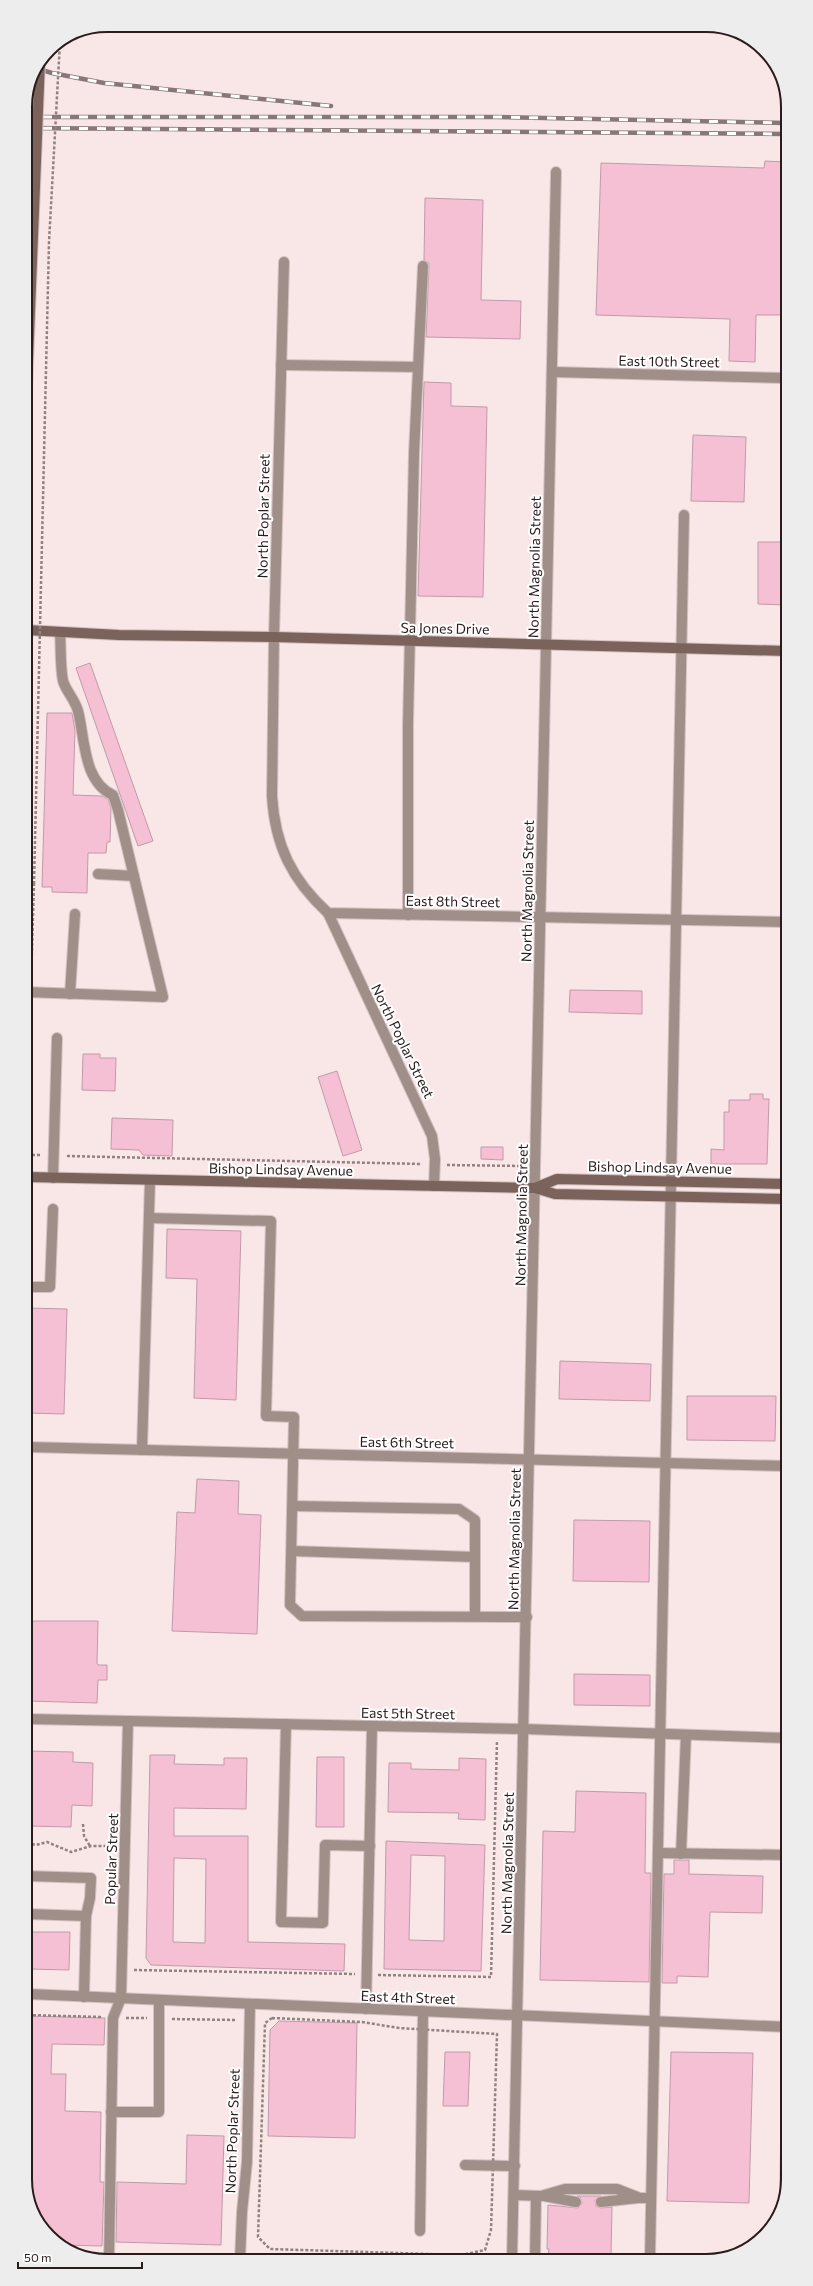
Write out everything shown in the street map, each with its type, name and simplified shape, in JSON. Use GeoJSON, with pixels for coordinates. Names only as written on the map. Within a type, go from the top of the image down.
{"type":"FeatureCollection","features":[{"type":"Feature","properties":{"kind":"main road"},"geometry":{"type":"LineString","coordinates":[[32,262],[39,75]]}},
{"type":"Feature","properties":{"kind":"main road","name":"Sa Jones Drive"},"geometry":{"type":"LineString","coordinates":[[32,630],[102,635],[274,637],[781,650]]}},
{"type":"Feature","properties":{"kind":"main road","name":"Bishop Lindsay Avenue"},"geometry":{"type":"LineString","coordinates":[[32,1177],[535,1188],[555,1194],[781,1199]]}},
{"type":"Feature","properties":{"kind":"main road","name":"Bishop Lindsay Avenue"},"geometry":{"type":"LineString","coordinates":[[535,1188],[557,1179],[781,1184]]}},
{"type":"Feature","properties":{"kind":"street","name":"North Magnolia Street"},"geometry":{"type":"LineString","coordinates":[[512,2254],[527,1617],[556,172]]}},
{"type":"Feature","properties":{"kind":"street","name":"North Poplar Street"},"geometry":{"type":"LineString","coordinates":[[284,262],[274,637],[274,821],[280,843],[297,880],[311,898],[328,913],[426,1120],[432,1136],[435,1165],[434,1186]]}},
{"type":"Feature","properties":{"kind":"street"},"geometry":{"type":"LineString","coordinates":[[408,915],[410,641],[414,453],[423,266]]}},
{"type":"Feature","properties":{"kind":"street"},"geometry":{"type":"LineString","coordinates":[[281,365],[418,367]]}},
{"type":"Feature","properties":{"kind":"street","name":"East 10th Street"},"geometry":{"type":"LineString","coordinates":[[553,372],[781,378]]}},
{"type":"Feature","properties":{"kind":"street"},"geometry":{"type":"LineString","coordinates":[[650,2254],[684,515]]}},
{"type":"Feature","properties":{"kind":"street"},"geometry":{"type":"LineString","coordinates":[[32,992],[163,997],[113,795],[106,792],[96,778],[87,759],[78,710],[64,682],[60,632]]}},
{"type":"Feature","properties":{"kind":"street"},"geometry":{"type":"LineString","coordinates":[[98,874],[134,876]]}},
{"type":"Feature","properties":{"kind":"street","name":"East 8th Street"},"geometry":{"type":"LineString","coordinates":[[328,913],[781,922]]}},
{"type":"Feature","properties":{"kind":"street"},"geometry":{"type":"LineString","coordinates":[[70,994],[75,914]]}},
{"type":"Feature","properties":{"kind":"street"},"geometry":{"type":"LineString","coordinates":[[53,1178],[57,1038]]}},
{"type":"Feature","properties":{"kind":"street"},"geometry":{"type":"LineString","coordinates":[[142,1450],[150,1180]]}},
{"type":"Feature","properties":{"kind":"street"},"geometry":{"type":"LineString","coordinates":[[32,1287],[50,1287],[53,1209]]}},
{"type":"Feature","properties":{"kind":"street"},"geometry":{"type":"LineString","coordinates":[[149,1218],[271,1221],[266,1416],[294,1416],[290,1605],[302,1616],[527,1617]]}},
{"type":"Feature","properties":{"kind":"street","name":"East 6th Street"},"geometry":{"type":"LineString","coordinates":[[32,1447],[781,1466]]}},
{"type":"Feature","properties":{"kind":"street"},"geometry":{"type":"LineString","coordinates":[[293,1506],[459,1509],[475,1520],[475,1616]]}},
{"type":"Feature","properties":{"kind":"street"},"geometry":{"type":"LineString","coordinates":[[292,1551],[475,1557]]}},
{"type":"Feature","properties":{"kind":"street","name":"East 5th Street"},"geometry":{"type":"LineString","coordinates":[[32,1719],[524,1729],[660,1735],[781,1738]]}},
{"type":"Feature","properties":{"kind":"street","name":"Popular Street"},"geometry":{"type":"LineString","coordinates":[[121,1998],[128,1721]]}},
{"type":"Feature","properties":{"kind":"street"},"geometry":{"type":"LineString","coordinates":[[286,1724],[281,1922],[323,1923],[325,1845],[370,1846]]}},
{"type":"Feature","properties":{"kind":"street"},"geometry":{"type":"LineString","coordinates":[[366,2009],[372,1726]]}},
{"type":"Feature","properties":{"kind":"street"},"geometry":{"type":"LineString","coordinates":[[681,1854],[686,1735]]}},
{"type":"Feature","properties":{"kind":"street"},"geometry":{"type":"LineString","coordinates":[[658,1853],[781,1855]]}},
{"type":"Feature","properties":{"kind":"street"},"geometry":{"type":"LineString","coordinates":[[32,1876],[91,1878],[90,1898],[86,1916],[84,1997]]}},
{"type":"Feature","properties":{"kind":"street"},"geometry":{"type":"LineString","coordinates":[[32,1914],[86,1916]]}},
{"type":"Feature","properties":{"kind":"street","name":"East 4th Street"},"geometry":{"type":"LineString","coordinates":[[32,1994],[781,2027]]}},
{"type":"Feature","properties":{"kind":"street"},"geometry":{"type":"LineString","coordinates":[[109,2254],[113,2018],[121,1998]]}},
{"type":"Feature","properties":{"kind":"street"},"geometry":{"type":"LineString","coordinates":[[111,2112],[159,2112],[159,2000]]}},
{"type":"Feature","properties":{"kind":"street","name":"North Poplar Street"},"geometry":{"type":"LineString","coordinates":[[240,2254],[247,2162],[250,2004]]}},
{"type":"Feature","properties":{"kind":"street"},"geometry":{"type":"LineString","coordinates":[[420,2231],[423,2011]]}},
{"type":"Feature","properties":{"kind":"street"},"geometry":{"type":"LineString","coordinates":[[465,2165],[515,2166]]}},
{"type":"Feature","properties":{"kind":"street"},"geometry":{"type":"LineString","coordinates":[[539,2196],[565,2189],[617,2189],[640,2198]]}},
{"type":"Feature","properties":{"kind":"street"},"geometry":{"type":"LineString","coordinates":[[514,2195],[539,2196],[576,2202]]}},
{"type":"Feature","properties":{"kind":"street"},"geometry":{"type":"LineString","coordinates":[[535,2254],[539,2196]]}},
{"type":"Feature","properties":{"kind":"street"},"geometry":{"type":"LineString","coordinates":[[601,2202],[651,2198]]}},
{"type":"Feature","properties":{"kind":"path"},"geometry":{"type":"LineString","coordinates":[[32,920],[49,242],[60,50]]}},
{"type":"Feature","properties":{"kind":"path"},"geometry":{"type":"LineString","coordinates":[[32,1155],[536,1166]]}},
{"type":"Feature","properties":{"kind":"path"},"geometry":{"type":"LineString","coordinates":[[82,1824],[84,1836],[91,1846]]}},
{"type":"Feature","properties":{"kind":"path"},"geometry":{"type":"LineString","coordinates":[[32,1844],[36,1845],[47,1842],[71,1852],[91,1846],[125,1847]]}},
{"type":"Feature","properties":{"kind":"path"},"geometry":{"type":"LineString","coordinates":[[32,2015],[235,2020]]}},
{"type":"Feature","properties":{"kind":"path"},"geometry":{"type":"LineString","coordinates":[[266,2023],[258,2237],[270,2249],[461,2254],[485,2250]]}},
{"type":"Feature","properties":{"kind":"building"},"geometry":{"type":"Polygon","coordinates":[[[765,161],[781,162],[781,315],[756,315],[755,362],[729,361],[730,319],[596,315],[601,163],[764,168],[765,161]]]}},
{"type":"Feature","properties":{"kind":"building"},"geometry":{"type":"Polygon","coordinates":[[[425,198],[483,200],[481,300],[521,301],[520,339],[426,337],[429,263],[424,260],[425,198]]]}},
{"type":"Feature","properties":{"kind":"building"},"geometry":{"type":"Polygon","coordinates":[[[424,382],[451,383],[451,406],[487,407],[483,597],[418,596],[424,382]]]}},
{"type":"Feature","properties":{"kind":"building"},"geometry":{"type":"Polygon","coordinates":[[[693,435],[746,437],[744,502],[691,501],[693,435]]]}},
{"type":"Feature","properties":{"kind":"building"},"geometry":{"type":"Polygon","coordinates":[[[758,542],[781,542],[781,605],[758,604],[758,542]]]}},
{"type":"Feature","properties":{"kind":"building"},"geometry":{"type":"Polygon","coordinates":[[[90,663],[153,841],[138,846],[76,668],[90,663]]]}},
{"type":"Feature","properties":{"kind":"building"},"geometry":{"type":"Polygon","coordinates":[[[47,713],[72,713],[75,730],[73,795],[102,796],[108,799],[111,808],[110,842],[107,842],[106,853],[88,853],[87,893],[52,892],[52,887],[42,887],[47,713]]]}},
{"type":"Feature","properties":{"kind":"building"},"geometry":{"type":"Polygon","coordinates":[[[570,990],[642,991],[642,1014],[569,1012],[570,990]]]}},
{"type":"Feature","properties":{"kind":"building"},"geometry":{"type":"Polygon","coordinates":[[[83,1054],[100,1054],[100,1058],[116,1058],[115,1091],[82,1090],[83,1054]]]}},
{"type":"Feature","properties":{"kind":"building"},"geometry":{"type":"Polygon","coordinates":[[[337,1071],[362,1150],[343,1156],[318,1077],[337,1071]]]}},
{"type":"Feature","properties":{"kind":"building"},"geometry":{"type":"Polygon","coordinates":[[[750,1094],[763,1094],[763,1099],[769,1099],[767,1164],[711,1164],[711,1149],[724,1150],[724,1112],[729,1112],[729,1100],[750,1100],[750,1094]]]}},
{"type":"Feature","properties":{"kind":"building"},"geometry":{"type":"Polygon","coordinates":[[[112,1118],[173,1120],[172,1156],[143,1155],[139,1150],[111,1149],[112,1118]]]}},
{"type":"Feature","properties":{"kind":"building"},"geometry":{"type":"Polygon","coordinates":[[[481,1147],[503,1147],[503,1160],[481,1159],[481,1147]]]}},
{"type":"Feature","properties":{"kind":"building"},"geometry":{"type":"Polygon","coordinates":[[[167,1229],[241,1231],[236,1400],[194,1398],[197,1279],[166,1278],[167,1229]]]}},
{"type":"Feature","properties":{"kind":"building"},"geometry":{"type":"Polygon","coordinates":[[[32,1308],[67,1309],[64,1414],[32,1413],[32,1308]]]}},
{"type":"Feature","properties":{"kind":"building"},"geometry":{"type":"Polygon","coordinates":[[[560,1361],[651,1364],[650,1401],[559,1399],[560,1361]]]}},
{"type":"Feature","properties":{"kind":"building"},"geometry":{"type":"Polygon","coordinates":[[[687,1396],[776,1396],[775,1441],[687,1440],[687,1396]]]}},
{"type":"Feature","properties":{"kind":"building"},"geometry":{"type":"Polygon","coordinates":[[[197,1479],[239,1481],[238,1514],[261,1515],[257,1634],[172,1631],[177,1512],[195,1513],[197,1479]]]}},
{"type":"Feature","properties":{"kind":"building"},"geometry":{"type":"Polygon","coordinates":[[[574,1520],[650,1521],[649,1582],[573,1581],[574,1520]]]}},
{"type":"Feature","properties":{"kind":"building"},"geometry":{"type":"Polygon","coordinates":[[[32,1621],[98,1621],[97,1663],[98,1665],[107,1665],[107,1680],[98,1680],[97,1703],[32,1701],[32,1621]]]}},
{"type":"Feature","properties":{"kind":"building"},"geometry":{"type":"Polygon","coordinates":[[[574,1674],[650,1675],[650,1706],[574,1705],[574,1674]]]}},
{"type":"Feature","properties":{"kind":"building"},"geometry":{"type":"Polygon","coordinates":[[[32,1751],[73,1752],[73,1762],[93,1763],[92,1806],[72,1805],[71,1827],[32,1826],[32,1751]]]}},
{"type":"Feature","properties":{"kind":"building"},"geometry":{"type":"Polygon","coordinates":[[[150,1755],[175,1755],[174,1764],[224,1765],[224,1758],[247,1758],[246,1809],[174,1808],[174,1836],[248,1836],[248,1942],[345,1944],[344,1971],[151,1965],[146,1958],[150,1755]],[[174,1858],[173,1942],[205,1943],[206,1859],[174,1858]]]}},
{"type":"Feature","properties":{"kind":"building"},"geometry":{"type":"Polygon","coordinates":[[[317,1757],[344,1757],[344,1827],[316,1827],[317,1757]]]}},
{"type":"Feature","properties":{"kind":"building"},"geometry":{"type":"Polygon","coordinates":[[[459,1758],[486,1759],[485,1820],[458,1819],[459,1813],[388,1812],[389,1763],[411,1763],[411,1769],[459,1770],[459,1758]]]}},
{"type":"Feature","properties":{"kind":"building"},"geometry":{"type":"Polygon","coordinates":[[[576,1791],[646,1793],[645,1873],[651,1873],[649,1982],[540,1980],[543,1831],[575,1832],[576,1791]]]}},
{"type":"Feature","properties":{"kind":"building"},"geometry":{"type":"Polygon","coordinates":[[[386,1841],[485,1845],[481,1971],[384,1969],[386,1841]],[[411,1855],[409,1940],[444,1941],[445,1856],[411,1855]]]}},
{"type":"Feature","properties":{"kind":"building"},"geometry":{"type":"Polygon","coordinates":[[[674,1860],[689,1860],[689,1874],[763,1876],[762,1913],[710,1912],[708,1977],[677,1976],[677,1983],[662,1983],[664,1874],[674,1874],[674,1860]]]}},
{"type":"Feature","properties":{"kind":"building"},"geometry":{"type":"Polygon","coordinates":[[[32,1932],[70,1932],[69,1970],[32,1969],[32,1932]]]}},
{"type":"Feature","properties":{"kind":"building"},"geometry":{"type":"Polygon","coordinates":[[[32,2016],[105,2018],[104,2045],[52,2044],[51,2074],[66,2074],[65,2111],[101,2112],[100,2182],[104,2182],[102,2246],[69,2244],[51,2228],[45,2221],[38,2208],[32,2179],[32,2016]]]}},
{"type":"Feature","properties":{"kind":"building"},"geometry":{"type":"Polygon","coordinates":[[[279,2021],[357,2023],[355,2138],[268,2136],[270,2030],[279,2021]]]}},
{"type":"Feature","properties":{"kind":"building"},"geometry":{"type":"Polygon","coordinates":[[[445,2052],[470,2052],[468,2106],[443,2106],[445,2052]]]}},
{"type":"Feature","properties":{"kind":"building"},"geometry":{"type":"Polygon","coordinates":[[[671,2052],[753,2053],[749,2203],[667,2201],[671,2052]]]}},
{"type":"Feature","properties":{"kind":"building"},"geometry":{"type":"Polygon","coordinates":[[[187,2135],[224,2136],[221,2245],[116,2242],[117,2182],[186,2184],[187,2135]]]}},
{"type":"Feature","properties":{"kind":"building"},"geometry":{"type":"Polygon","coordinates":[[[577,2196],[601,2196],[595,2200],[596,2206],[601,2208],[612,2207],[611,2254],[548,2254],[548,2205],[578,2208],[582,2203],[580,2197],[577,2196]]]}},
{"type":"Feature","properties":{"kind":"railway"},"geometry":{"type":"LineString","coordinates":[[42,70],[104,83],[331,106]]}},
{"type":"Feature","properties":{"kind":"railway"},"geometry":{"type":"LineString","coordinates":[[32,117],[496,117],[781,123]]}},
{"type":"Feature","properties":{"kind":"railway"},"geometry":{"type":"LineString","coordinates":[[32,128],[781,134]]}}]}
